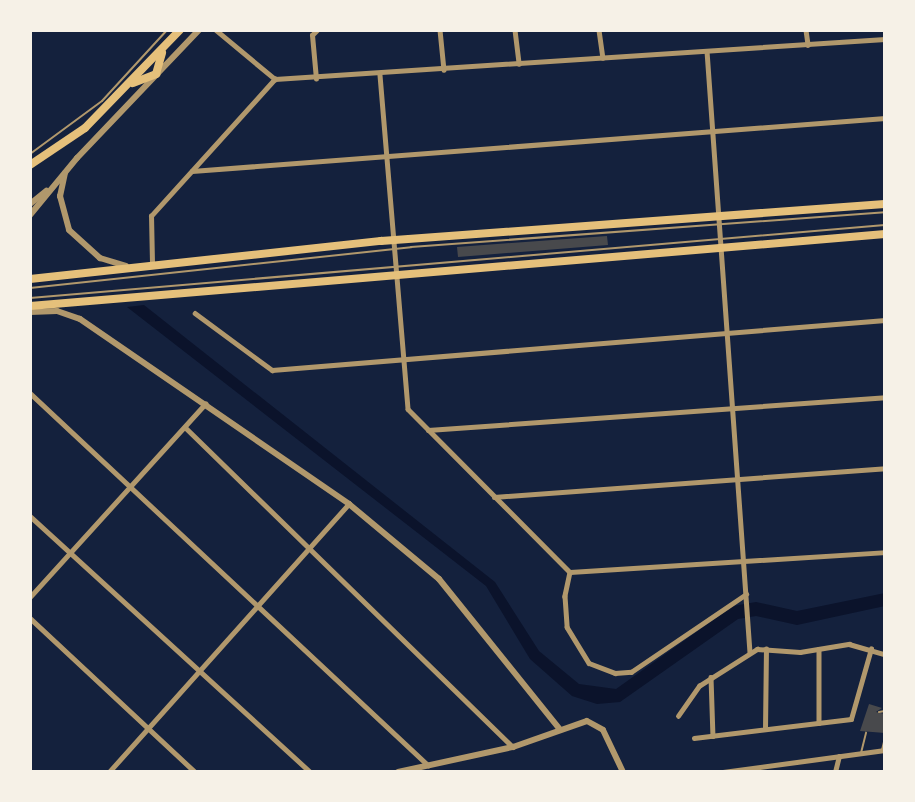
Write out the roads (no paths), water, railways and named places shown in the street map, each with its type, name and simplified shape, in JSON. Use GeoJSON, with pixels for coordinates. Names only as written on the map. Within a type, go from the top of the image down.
{"type":"FeatureCollection","features":[{"type":"Feature","properties":{"kind":"highway"},"geometry":{"type":"LineString","coordinates":[[30,165],[129,85],[180,30]]}},
{"type":"Feature","properties":{"kind":"highway"},"geometry":{"type":"LineString","coordinates":[[129,85],[156,74],[163,50]]}},
{"type":"Feature","properties":{"kind":"main road"},"geometry":{"type":"LineString","coordinates":[[30,279],[152,263],[393,245],[719,215],[885,204]]}},
{"type":"Feature","properties":{"kind":"main road"},"geometry":{"type":"LineString","coordinates":[[30,306],[395,276],[721,243],[885,234]]}},
{"type":"Feature","properties":{"kind":"street"},"geometry":{"type":"LineString","coordinates":[[30,215],[66,170],[199,30]]}},
{"type":"Feature","properties":{"kind":"street"},"geometry":{"type":"LineString","coordinates":[[216,30],[276,79],[380,75],[885,39]]}},
{"type":"Feature","properties":{"kind":"street"},"geometry":{"type":"LineString","coordinates":[[316,79],[312,35],[317,30]]}},
{"type":"Feature","properties":{"kind":"street"},"geometry":{"type":"LineString","coordinates":[[440,30],[444,70]]}},
{"type":"Feature","properties":{"kind":"street"},"geometry":{"type":"LineString","coordinates":[[516,30],[519,64]]}},
{"type":"Feature","properties":{"kind":"street"},"geometry":{"type":"LineString","coordinates":[[599,30],[603,58]]}},
{"type":"Feature","properties":{"kind":"street"},"geometry":{"type":"LineString","coordinates":[[806,30],[808,45]]}},
{"type":"Feature","properties":{"kind":"street"},"geometry":{"type":"LineString","coordinates":[[707,51],[750,621],[750,652]]}},
{"type":"Feature","properties":{"kind":"street"},"geometry":{"type":"LineString","coordinates":[[380,75],[395,276],[408,409],[570,572],[885,552]]}},
{"type":"Feature","properties":{"kind":"street"},"geometry":{"type":"LineString","coordinates":[[152,263],[151,216],[276,79]]}},
{"type":"Feature","properties":{"kind":"street"},"geometry":{"type":"LineString","coordinates":[[192,171],[885,118]]}},
{"type":"Feature","properties":{"kind":"street"},"geometry":{"type":"LineString","coordinates":[[66,170],[60,196],[69,230],[100,258],[126,267]]}},
{"type":"Feature","properties":{"kind":"street"},"geometry":{"type":"LineString","coordinates":[[30,204],[53,186]]}},
{"type":"Feature","properties":{"kind":"street"},"geometry":{"type":"LineString","coordinates":[[30,312],[70,314],[349,504],[439,579],[559,728]]}},
{"type":"Feature","properties":{"kind":"street"},"geometry":{"type":"LineString","coordinates":[[195,313],[273,370],[885,320]]}},
{"type":"Feature","properties":{"kind":"street"},"geometry":{"type":"LineString","coordinates":[[30,393],[428,765]]}},
{"type":"Feature","properties":{"kind":"street"},"geometry":{"type":"LineString","coordinates":[[428,430],[885,397]]}},
{"type":"Feature","properties":{"kind":"street"},"geometry":{"type":"LineString","coordinates":[[30,597],[205,404]]}},
{"type":"Feature","properties":{"kind":"street"},"geometry":{"type":"LineString","coordinates":[[185,427],[307,550],[513,747]]}},
{"type":"Feature","properties":{"kind":"street"},"geometry":{"type":"LineString","coordinates":[[494,497],[885,468]]}},
{"type":"Feature","properties":{"kind":"street"},"geometry":{"type":"LineString","coordinates":[[109,772],[150,730],[197,671],[349,504]]}},
{"type":"Feature","properties":{"kind":"street"},"geometry":{"type":"LineString","coordinates":[[30,516],[310,772]]}},
{"type":"Feature","properties":{"kind":"street"},"geometry":{"type":"LineString","coordinates":[[570,572],[565,596],[567,627],[578,650],[601,671],[615,674],[631,672],[747,597]]}},
{"type":"Feature","properties":{"kind":"street"},"geometry":{"type":"LineString","coordinates":[[30,618],[195,772]]}},
{"type":"Feature","properties":{"kind":"street"},"geometry":{"type":"LineString","coordinates":[[678,716],[711,677],[750,652],[766,649],[819,649],[849,644],[885,654]]}},
{"type":"Feature","properties":{"kind":"street"},"geometry":{"type":"LineString","coordinates":[[765,729],[766,649]]}},
{"type":"Feature","properties":{"kind":"street"},"geometry":{"type":"LineString","coordinates":[[819,649],[819,723]]}},
{"type":"Feature","properties":{"kind":"street"},"geometry":{"type":"LineString","coordinates":[[694,738],[851,719],[871,649]]}},
{"type":"Feature","properties":{"kind":"street"},"geometry":{"type":"LineString","coordinates":[[711,677],[713,736]]}},
{"type":"Feature","properties":{"kind":"street"},"geometry":{"type":"LineString","coordinates":[[398,772],[513,747],[559,728],[587,721],[598,725],[623,772]]}},
{"type":"Feature","properties":{"kind":"street"},"geometry":{"type":"LineString","coordinates":[[723,772],[883,750]]}},
{"type":"Feature","properties":{"kind":"street"},"geometry":{"type":"LineString","coordinates":[[835,772],[839,756]]}},
{"type":"Feature","properties":{"kind":"street"},"geometry":{"type":"LineString","coordinates":[[785,772],[787,763]]}},
{"type":"Feature","properties":{"kind":"lane"},"geometry":{"type":"LineString","coordinates":[[30,154],[55,145],[102,101],[166,30]]}},
{"type":"Feature","properties":{"kind":"lane"},"geometry":{"type":"LineString","coordinates":[[30,288],[393,245],[720,225],[885,212]]}},
{"type":"Feature","properties":{"kind":"lane"},"geometry":{"type":"LineString","coordinates":[[30,298],[394,264],[721,243],[885,225]]}},
{"type":"Feature","properties":{"kind":"lane"},"geometry":{"type":"LineString","coordinates":[[879,712],[885,711]]}},
{"type":"Feature","properties":{"kind":"lane"},"geometry":{"type":"LineString","coordinates":[[861,753],[867,733]]}},
{"type":"Feature","properties":{"kind":"lane"},"geometry":{"type":"LineString","coordinates":[[883,750],[885,738]]}},
{"type":"Feature","properties":{"kind":"water"},"geometry":{"type":"Polygon","coordinates":[[[144,305],[495,582],[539,651],[579,684],[616,689],[733,606],[756,602],[797,611],[885,593],[885,606],[797,625],[756,616],[738,619],[620,702],[597,704],[572,696],[530,659],[486,586],[127,307],[144,305]]]}}]}
